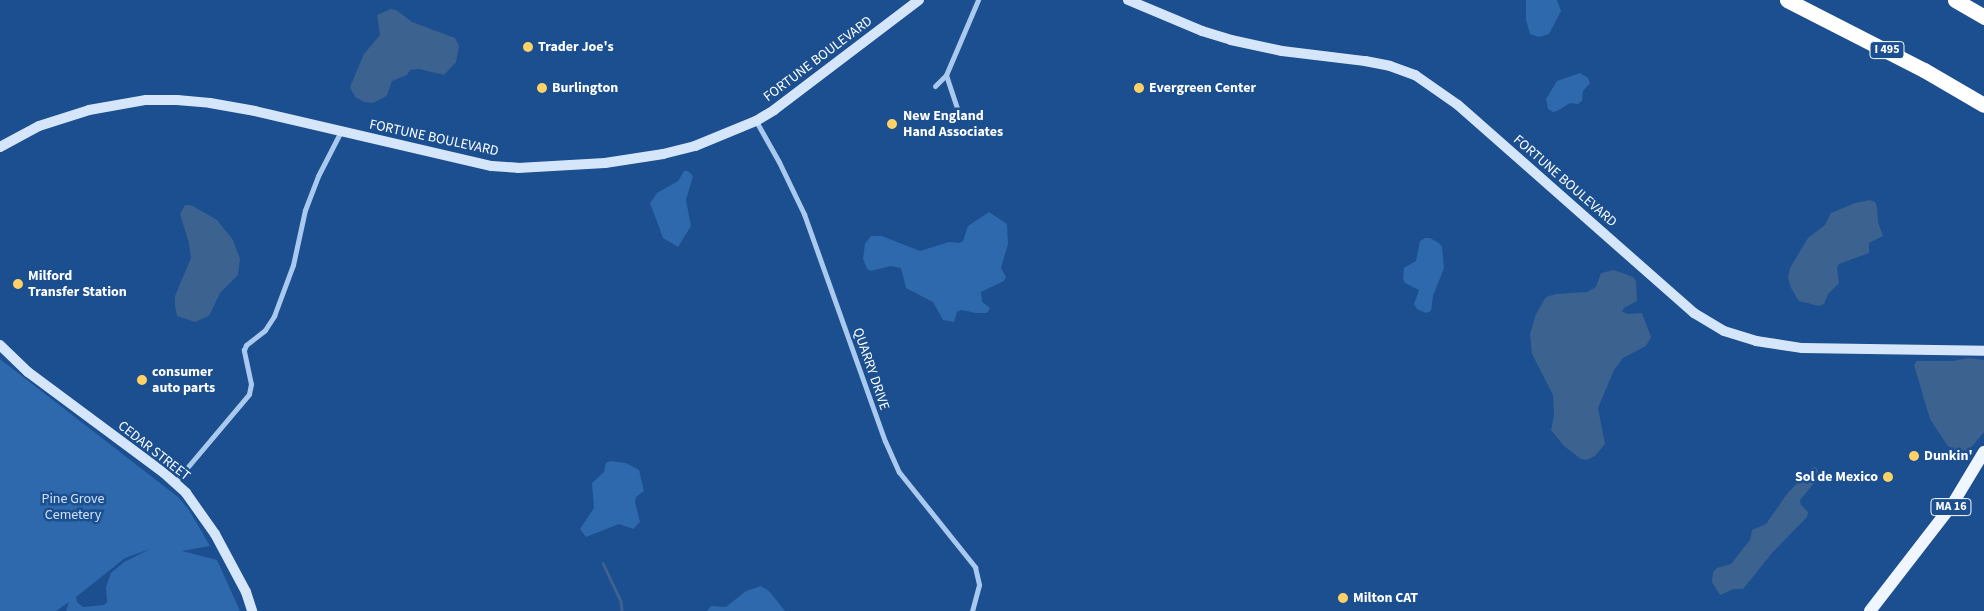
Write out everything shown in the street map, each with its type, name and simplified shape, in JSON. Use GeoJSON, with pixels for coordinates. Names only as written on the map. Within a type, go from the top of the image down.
{"type":"FeatureCollection","features":[{"type":"Feature","properties":{"kind":"highway","name":"I 495"},"geometry":{"type":"LineString","coordinates":[[1787,0],[1924,70],[1984,105]]}},
{"type":"Feature","properties":{"kind":"highway"},"geometry":{"type":"LineString","coordinates":[[1956,0],[1984,17]]}},
{"type":"Feature","properties":{"kind":"main road","name":"FORTUNE BOULEVARD"},"geometry":{"type":"LineString","coordinates":[[0,147],[26,132],[72,114],[108,105],[146,100],[210,103],[259,112],[455,159],[492,166],[518,168],[605,163],[663,154],[695,146],[756,121],[774,110],[919,0]]}},
{"type":"Feature","properties":{"kind":"main road","name":"FORTUNE BOULEVARD"},"geometry":{"type":"LineString","coordinates":[[1128,0],[1202,31],[1231,40],[1282,51],[1365,61],[1390,66],[1415,75],[1458,105],[1694,313],[1724,331],[1756,341],[1802,348],[1984,351]]}},
{"type":"Feature","properties":{"kind":"main road","name":"CEDAR STREET"},"geometry":{"type":"LineString","coordinates":[[0,345],[28,372],[175,482],[200,511],[215,534],[246,592],[252,611]]}},
{"type":"Feature","properties":{"kind":"main road","name":"MA 16"},"geometry":{"type":"LineString","coordinates":[[1870,611],[1952,505],[1984,452]]}},
{"type":"Feature","properties":{"kind":"street"},"geometry":{"type":"LineString","coordinates":[[935,86],[946,75],[978,0]]}},
{"type":"Feature","properties":{"kind":"street"},"geometry":{"type":"LineString","coordinates":[[946,75],[960,117]]}},
{"type":"Feature","properties":{"kind":"street","name":"QUARRY DRIVE"},"geometry":{"type":"LineString","coordinates":[[756,121],[779,162],[804,214],[885,441],[899,472],[975,567],[978,585],[972,611]]}},
{"type":"Feature","properties":{"kind":"street"},"geometry":{"type":"LineString","coordinates":[[175,482],[249,394],[251,384],[244,350],[246,345],[264,330],[274,316],[293,264],[305,210],[318,176],[341,131]]}},
{"type":"Feature","properties":{"kind":"green space"},"geometry":{"type":"Polygon","coordinates":[[[1526,0],[1557,0],[1561,11],[1549,34],[1539,37],[1530,34],[1526,20],[1526,0]]]}},
{"type":"Feature","properties":{"kind":"green space"},"geometry":{"type":"Polygon","coordinates":[[[1580,73],[1588,78],[1590,83],[1583,91],[1582,101],[1578,104],[1570,103],[1553,112],[1548,109],[1546,99],[1557,81],[1580,73]]]}},
{"type":"Feature","properties":{"kind":"green space"},"geometry":{"type":"Polygon","coordinates":[[[684,171],[688,171],[693,176],[686,200],[691,226],[678,247],[663,238],[650,203],[657,193],[678,181],[684,171]]]}},
{"type":"Feature","properties":{"kind":"green space"},"geometry":{"type":"Polygon","coordinates":[[[989,212],[1007,224],[1008,244],[1001,268],[1006,277],[1004,281],[981,292],[982,302],[990,308],[987,313],[961,310],[957,312],[954,322],[943,320],[933,302],[906,288],[901,268],[891,266],[871,271],[867,269],[863,259],[865,244],[871,236],[882,236],[920,251],[949,242],[960,243],[963,241],[968,226],[989,212]]]}},
{"type":"Feature","properties":{"kind":"green space"},"geometry":{"type":"Polygon","coordinates":[[[1430,238],[1442,247],[1444,268],[1433,296],[1431,311],[1426,313],[1417,309],[1414,304],[1419,290],[1405,283],[1403,279],[1404,268],[1416,261],[1420,241],[1430,238]]]}},
{"type":"Feature","properties":{"kind":"green space","name":"Pine Grove Cemetery"},"geometry":{"type":"Polygon","coordinates":[[[0,359],[178,497],[189,510],[210,546],[182,551],[217,560],[240,611],[66,611],[69,602],[56,611],[0,611],[0,359]],[[150,549],[125,558],[76,597],[77,602],[83,607],[104,605],[107,602],[106,587],[111,573],[124,562],[150,549]]]}},
{"type":"Feature","properties":{"kind":"green space"},"geometry":{"type":"Polygon","coordinates":[[[610,461],[626,463],[639,470],[644,491],[636,497],[635,502],[640,522],[633,529],[619,524],[586,537],[580,529],[594,508],[592,483],[604,472],[606,463],[610,461]]]}},
{"type":"Feature","properties":{"kind":"green space"},"geometry":{"type":"Polygon","coordinates":[[[761,586],[769,591],[785,611],[707,611],[711,606],[726,607],[746,591],[761,586]]]}},
{"type":"Feature","properties":{"kind":"shaded area"},"geometry":{"type":"Polygon","coordinates":[[[391,9],[396,10],[412,22],[455,38],[459,46],[456,62],[444,75],[419,69],[410,70],[407,75],[392,81],[387,95],[383,98],[373,103],[364,102],[355,97],[350,87],[364,54],[380,35],[377,15],[391,9]]]}},
{"type":"Feature","properties":{"kind":"shaded area"},"geometry":{"type":"Polygon","coordinates":[[[1870,200],[1875,202],[1877,207],[1878,222],[1883,236],[1869,243],[1869,253],[1839,264],[1837,268],[1839,283],[1828,294],[1824,304],[1819,306],[1799,301],[1791,288],[1788,278],[1790,268],[1808,238],[1825,225],[1831,213],[1855,203],[1870,200]]]}},
{"type":"Feature","properties":{"kind":"shaded area"},"geometry":{"type":"Polygon","coordinates":[[[185,205],[191,205],[217,220],[233,240],[240,259],[238,275],[220,293],[209,316],[195,322],[177,316],[175,306],[175,296],[191,258],[189,243],[180,214],[185,205]]]}},
{"type":"Feature","properties":{"kind":"shaded area"},"geometry":{"type":"Polygon","coordinates":[[[1614,270],[1633,277],[1636,281],[1637,301],[1622,311],[1627,314],[1642,313],[1651,337],[1646,346],[1623,358],[1614,370],[1598,408],[1605,444],[1595,456],[1586,460],[1581,459],[1564,446],[1551,430],[1554,415],[1553,395],[1532,354],[1530,334],[1536,314],[1546,297],[1556,294],[1587,292],[1596,287],[1601,273],[1614,270]]]}},
{"type":"Feature","properties":{"kind":"shaded area"},"geometry":{"type":"Polygon","coordinates":[[[1968,358],[1984,360],[1984,432],[1969,450],[1959,452],[1954,451],[1947,445],[1930,419],[1914,365],[1917,361],[1953,361],[1968,358]]]}},
{"type":"Feature","properties":{"kind":"shaded area"},"geometry":{"type":"Polygon","coordinates":[[[1816,467],[1820,476],[1800,500],[1801,505],[1808,512],[1807,517],[1772,553],[1743,589],[1734,589],[1720,595],[1712,582],[1713,572],[1717,568],[1731,564],[1750,540],[1752,530],[1766,524],[1787,494],[1811,468],[1816,467]]]}},
{"type":"Feature","properties":{"kind":"waterway"},"geometry":{"type":"LineString","coordinates":[[603,563],[621,601],[622,611]]}},
{"type":"Feature","properties":{"kind":"place","name":"Trader Joe's"},"geometry":{"type":"Point","coordinates":[528,47]}},
{"type":"Feature","properties":{"kind":"place","name":"Burlington"},"geometry":{"type":"Point","coordinates":[542,88]}},
{"type":"Feature","properties":{"kind":"place","name":"Evergreen Center"},"geometry":{"type":"Point","coordinates":[1139,88]}},
{"type":"Feature","properties":{"kind":"place","name":"New England Hand Associates"},"geometry":{"type":"Point","coordinates":[892,124]}},
{"type":"Feature","properties":{"kind":"place","name":"Milford Transfer Station"},"geometry":{"type":"Point","coordinates":[18,284]}},
{"type":"Feature","properties":{"kind":"place","name":"consumer auto parts"},"geometry":{"type":"Point","coordinates":[142,380]}},
{"type":"Feature","properties":{"kind":"place","name":"Dunkin'"},"geometry":{"type":"Point","coordinates":[1914,456]}},
{"type":"Feature","properties":{"kind":"place","name":"Sol de Mexico"},"geometry":{"type":"Point","coordinates":[1888,477]}},
{"type":"Feature","properties":{"kind":"place","name":"Milton CAT"},"geometry":{"type":"Point","coordinates":[1343,598]}}]}
